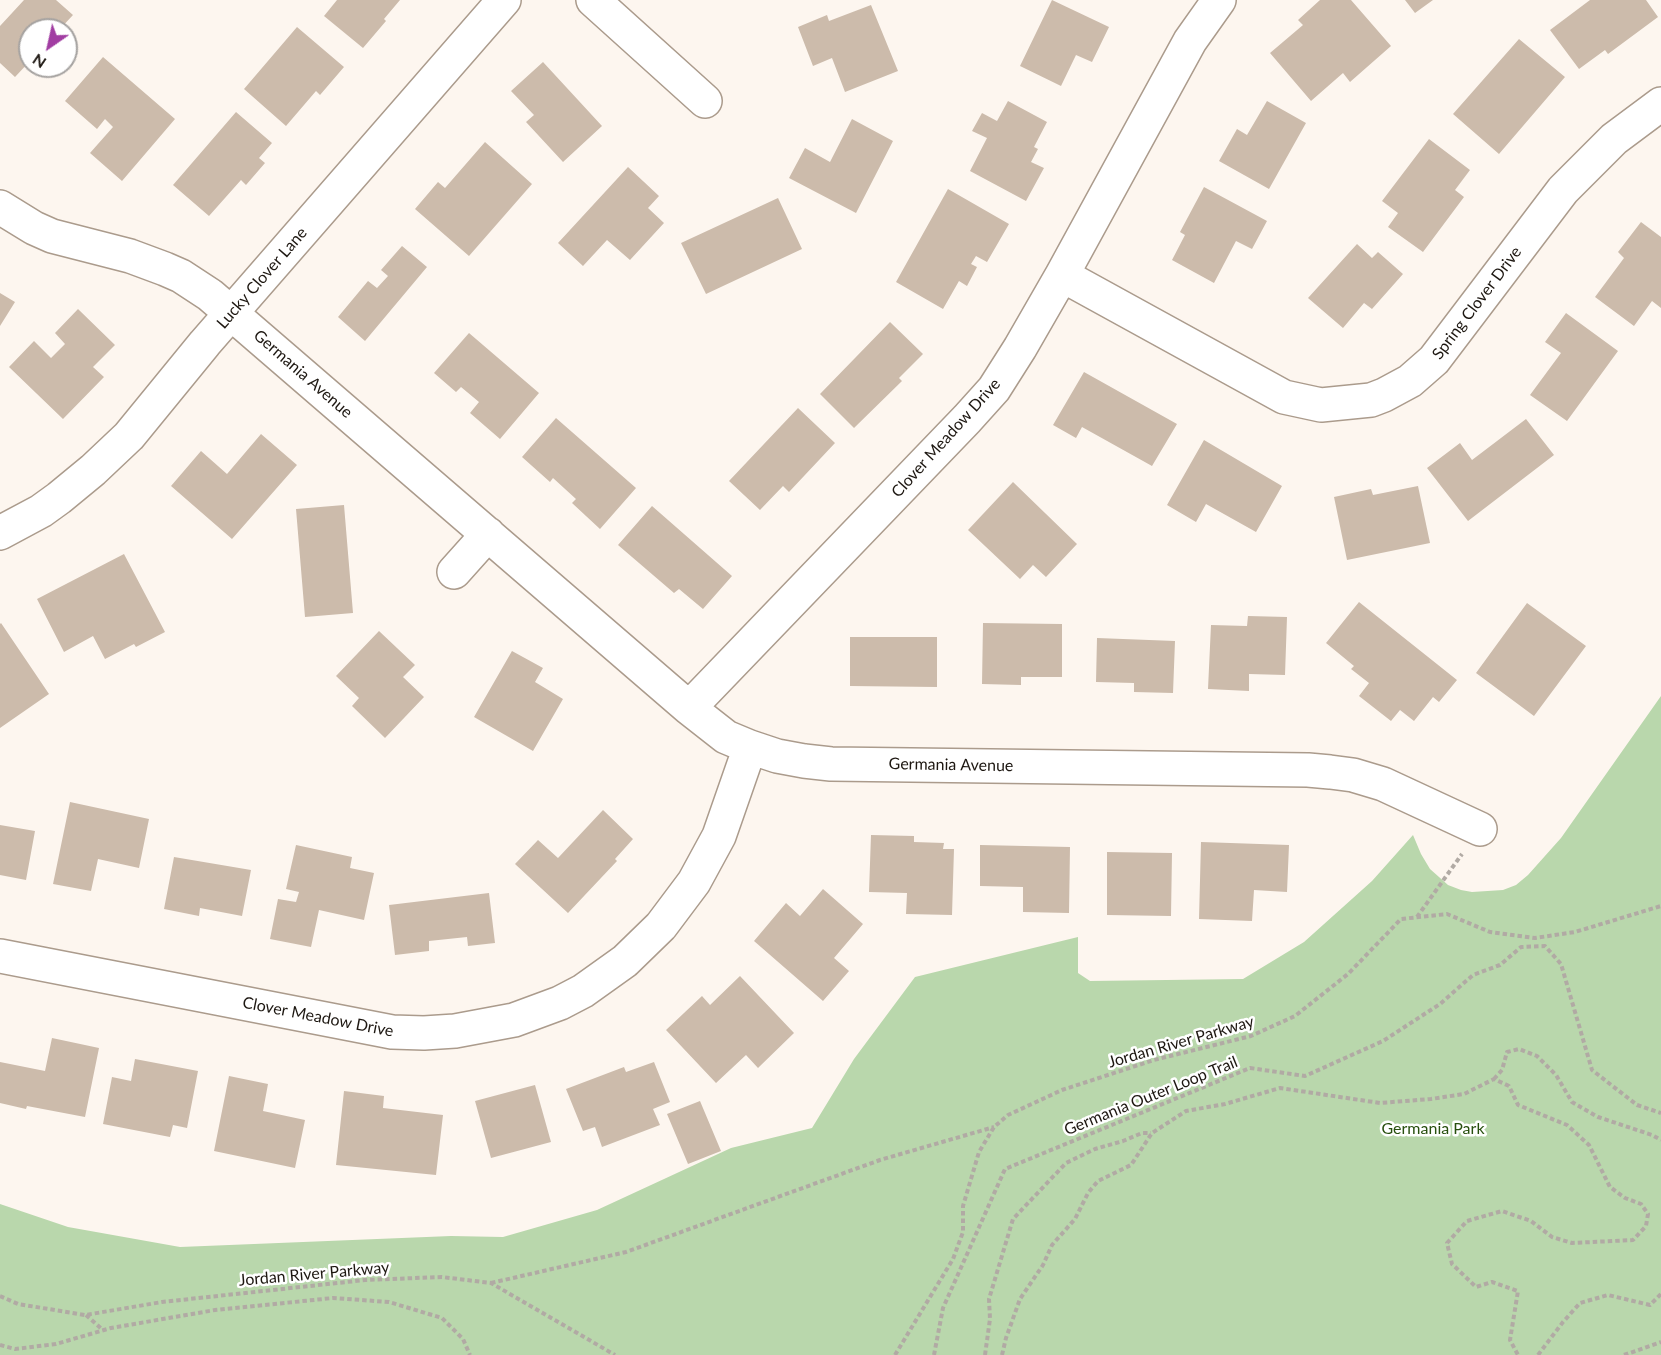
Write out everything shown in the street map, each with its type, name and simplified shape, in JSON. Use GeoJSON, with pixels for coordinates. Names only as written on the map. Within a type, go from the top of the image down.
{"type":"FeatureCollection","features":[{"type":"Feature","properties":{"kind":"street","name":"Lucky Clover Lane"},"geometry":{"type":"LineString","coordinates":[[0,533],[50,504],[110,455],[504,0]]}},
{"type":"Feature","properties":{"kind":"street"},"geometry":{"type":"LineString","coordinates":[[593,0],[705,101]]}},
{"type":"Feature","properties":{"kind":"street","name":"Clover Meadow Drive"},"geometry":{"type":"LineString","coordinates":[[689,708],[980,405],[1008,369],[1190,41],[1218,0]]}},
{"type":"Feature","properties":{"kind":"street","name":"Spring Clover Drive"},"geometry":{"type":"LineString","coordinates":[[1062,275],[1284,397],[1321,405],[1371,400],[1397,389],[1428,366],[1446,346],[1563,190],[1614,139],[1661,104]]}},
{"type":"Feature","properties":{"kind":"street","name":"Germania Avenue"},"geometry":{"type":"LineString","coordinates":[[0,207],[52,236],[139,259],[165,268],[196,285],[232,313],[689,708],[726,736],[750,747],[777,756],[831,764],[1330,772],[1383,784],[1480,830]]}},
{"type":"Feature","properties":{"kind":"street"},"geometry":{"type":"LineString","coordinates":[[454,572],[488,534]]}},
{"type":"Feature","properties":{"kind":"street","name":"Clover Meadow Drive"},"geometry":{"type":"LineString","coordinates":[[0,956],[392,1032],[455,1031],[514,1020],[560,1003],[583,990],[625,961],[661,926],[694,882],[719,836],[750,747]]}},
{"type":"Feature","properties":{"kind":"path"},"geometry":{"type":"LineString","coordinates":[[1417,917],[1480,830]]}},
{"type":"Feature","properties":{"kind":"path","name":"Jordan River Parkway"},"geometry":{"type":"LineString","coordinates":[[895,1355],[953,1259],[963,1232],[963,1206],[979,1152],[994,1126],[1008,1115],[1062,1090],[1154,1060],[1251,1036],[1295,1016],[1348,974],[1401,919],[1446,914],[1490,932],[1535,938],[1575,932],[1661,906]]}},
{"type":"Feature","properties":{"kind":"path","name":"Germania Outer Loop Trail"},"geometry":{"type":"LineString","coordinates":[[934,1355],[943,1308],[1005,1169],[1251,1068],[1305,1076],[1383,1041],[1440,1004],[1473,975],[1500,965],[1521,947],[1545,946],[1561,964],[1592,1070],[1638,1105],[1661,1113]]}},
{"type":"Feature","properties":{"kind":"path"},"geometry":{"type":"LineString","coordinates":[[1002,1355],[1020,1299],[1043,1264],[1052,1245],[1075,1219],[1088,1193],[1098,1181],[1131,1165],[1152,1134],[1186,1111],[1225,1104],[1280,1088],[1380,1103],[1464,1094],[1494,1079],[1502,1070],[1507,1052],[1519,1049],[1537,1056],[1556,1075],[1572,1102],[1598,1117],[1661,1140]]}},
{"type":"Feature","properties":{"kind":"path"},"geometry":{"type":"LineString","coordinates":[[1494,1079],[1509,1086],[1518,1105],[1567,1125],[1589,1145],[1610,1187],[1624,1198],[1641,1204],[1648,1214],[1646,1226],[1633,1240],[1572,1243],[1552,1237],[1531,1221],[1502,1211],[1467,1221],[1447,1243],[1452,1264],[1476,1287],[1492,1282],[1518,1291],[1510,1340],[1518,1355]]}},
{"type":"Feature","properties":{"kind":"path"},"geometry":{"type":"LineString","coordinates":[[491,1283],[626,1252],[880,1160],[994,1126]]}},
{"type":"Feature","properties":{"kind":"path"},"geometry":{"type":"LineString","coordinates":[[985,1355],[990,1319],[989,1299],[1013,1219],[1066,1163],[1095,1149],[1142,1133],[1152,1134]]}},
{"type":"Feature","properties":{"kind":"path","name":"Jordan River Parkway"},"geometry":{"type":"LineString","coordinates":[[0,1296],[18,1304],[85,1315],[162,1302],[365,1280],[442,1277],[491,1283],[615,1355]]}},
{"type":"Feature","properties":{"kind":"path"},"geometry":{"type":"LineString","coordinates":[[1538,1355],[1580,1304],[1608,1295],[1650,1305],[1661,1294]]}},
{"type":"Feature","properties":{"kind":"path"},"geometry":{"type":"LineString","coordinates":[[0,1345],[15,1349],[56,1344],[104,1330],[215,1310],[333,1298],[389,1302],[442,1318],[463,1339],[470,1355]]}},
{"type":"Feature","properties":{"kind":"path"},"geometry":{"type":"LineString","coordinates":[[85,1315],[104,1330]]}},
{"type":"Feature","properties":{"kind":"path"},"geometry":{"type":"LineString","coordinates":[[1624,1355],[1661,1342]]}},
{"type":"Feature","properties":{"kind":"green space","name":"Germania Park"},"geometry":{"type":"Polygon","coordinates":[[[1661,696],[1661,1355],[0,1355],[0,1204],[68,1227],[180,1247],[451,1236],[503,1237],[597,1210],[731,1148],[812,1128],[854,1059],[915,977],[1078,937],[1078,973],[1090,981],[1243,979],[1304,942],[1372,881],[1413,835],[1430,869],[1448,885],[1472,892],[1503,890],[1516,885],[1561,838],[1661,696]]]}},
{"type":"Feature","properties":{"kind":"building"},"geometry":{"type":"Polygon","coordinates":[[[24,0],[56,0],[73,15],[70,18],[18,18],[18,74],[15,77],[0,63],[0,26],[24,0]]]}},
{"type":"Feature","properties":{"kind":"building"},"geometry":{"type":"Polygon","coordinates":[[[337,0],[400,0],[363,48],[324,16],[337,0]]]}},
{"type":"Feature","properties":{"kind":"building"},"geometry":{"type":"Polygon","coordinates":[[[1052,0],[1109,27],[1092,62],[1076,55],[1061,86],[1020,66],[1052,0]]]}},
{"type":"Feature","properties":{"kind":"building"},"geometry":{"type":"Polygon","coordinates":[[[1320,0],[1351,0],[1391,46],[1350,82],[1343,73],[1311,101],[1270,53],[1303,25],[1298,20],[1320,0]]]}},
{"type":"Feature","properties":{"kind":"building"},"geometry":{"type":"Polygon","coordinates":[[[1405,0],[1433,0],[1415,13],[1405,0]]]}},
{"type":"Feature","properties":{"kind":"building"},"geometry":{"type":"Polygon","coordinates":[[[1590,0],[1646,0],[1658,17],[1608,54],[1605,50],[1579,69],[1550,30],[1590,0]]]}},
{"type":"Feature","properties":{"kind":"building"},"geometry":{"type":"Polygon","coordinates":[[[871,5],[898,71],[845,92],[832,58],[813,66],[798,27],[827,15],[829,21],[871,5]]]}},
{"type":"Feature","properties":{"kind":"building"},"geometry":{"type":"Polygon","coordinates":[[[297,27],[344,67],[320,95],[316,91],[286,126],[244,89],[297,27]]]}},
{"type":"Feature","properties":{"kind":"building"},"geometry":{"type":"Polygon","coordinates":[[[1519,39],[1565,77],[1499,154],[1453,114],[1519,39]]]}},
{"type":"Feature","properties":{"kind":"building"},"geometry":{"type":"Polygon","coordinates":[[[103,57],[175,119],[122,181],[90,153],[113,127],[105,119],[97,129],[65,101],[103,57]]]}},
{"type":"Feature","properties":{"kind":"building"},"geometry":{"type":"Polygon","coordinates":[[[543,62],[602,126],[563,162],[526,122],[534,115],[511,91],[543,62]]]}},
{"type":"Feature","properties":{"kind":"building"},"geometry":{"type":"Polygon","coordinates":[[[1008,101],[1047,122],[1034,147],[1038,149],[1031,162],[1044,168],[1026,201],[970,171],[987,138],[972,131],[982,113],[997,121],[1008,101]]]}},
{"type":"Feature","properties":{"kind":"building"},"geometry":{"type":"Polygon","coordinates":[[[1267,101],[1306,123],[1269,189],[1219,161],[1237,129],[1247,135],[1267,101]]]}},
{"type":"Feature","properties":{"kind":"building"},"geometry":{"type":"Polygon","coordinates":[[[236,112],[272,143],[259,158],[265,163],[246,185],[241,180],[209,216],[173,185],[236,112]]]}},
{"type":"Feature","properties":{"kind":"building"},"geometry":{"type":"Polygon","coordinates":[[[852,119],[893,141],[856,213],[789,178],[805,148],[830,162],[852,119]]]}},
{"type":"Feature","properties":{"kind":"building"},"geometry":{"type":"Polygon","coordinates":[[[1429,139],[1470,170],[1455,190],[1464,197],[1423,252],[1388,227],[1398,213],[1382,201],[1429,139]]]}},
{"type":"Feature","properties":{"kind":"building"},"geometry":{"type":"Polygon","coordinates":[[[485,142],[532,184],[469,256],[415,209],[438,182],[445,188],[485,142]]]}},
{"type":"Feature","properties":{"kind":"building"},"geometry":{"type":"Polygon","coordinates":[[[628,167],[659,196],[648,208],[664,223],[630,260],[607,240],[583,266],[558,243],[628,167]]]}},
{"type":"Feature","properties":{"kind":"building"},"geometry":{"type":"Polygon","coordinates":[[[1204,187],[1267,221],[1252,249],[1236,241],[1214,283],[1172,260],[1185,235],[1180,232],[1204,187]]]}},
{"type":"Feature","properties":{"kind":"building"},"geometry":{"type":"Polygon","coordinates":[[[948,189],[1009,224],[987,262],[976,256],[971,264],[977,267],[967,286],[959,281],[943,309],[896,282],[948,189]]]}},
{"type":"Feature","properties":{"kind":"building"},"geometry":{"type":"Polygon","coordinates":[[[778,198],[802,249],[706,294],[681,243],[778,198]]]}},
{"type":"Feature","properties":{"kind":"building"},"geometry":{"type":"Polygon","coordinates":[[[1641,222],[1661,237],[1661,308],[1652,301],[1634,326],[1595,297],[1624,258],[1618,252],[1641,222]]]}},
{"type":"Feature","properties":{"kind":"building"},"geometry":{"type":"Polygon","coordinates":[[[1357,244],[1372,258],[1378,252],[1403,274],[1372,309],[1364,303],[1343,328],[1308,298],[1357,244]]]}},
{"type":"Feature","properties":{"kind":"building"},"geometry":{"type":"Polygon","coordinates":[[[402,246],[427,267],[365,341],[338,317],[368,281],[377,288],[388,276],[381,270],[402,246]]]}},
{"type":"Feature","properties":{"kind":"building"},"geometry":{"type":"Polygon","coordinates":[[[0,293],[15,302],[0,326],[0,293]]]}},
{"type":"Feature","properties":{"kind":"building"},"geometry":{"type":"Polygon","coordinates":[[[78,309],[115,345],[93,367],[104,377],[63,419],[9,367],[34,341],[51,358],[65,344],[55,333],[78,309]]]}},
{"type":"Feature","properties":{"kind":"building"},"geometry":{"type":"Polygon","coordinates":[[[1566,313],[1618,351],[1567,421],[1530,395],[1561,353],[1545,342],[1566,313]]]}},
{"type":"Feature","properties":{"kind":"building"},"geometry":{"type":"Polygon","coordinates":[[[890,322],[923,354],[899,378],[902,381],[854,428],[820,394],[890,322]]]}},
{"type":"Feature","properties":{"kind":"building"},"geometry":{"type":"Polygon","coordinates":[[[469,333],[539,393],[500,439],[470,413],[479,402],[461,387],[456,392],[434,373],[469,333]]]}},
{"type":"Feature","properties":{"kind":"building"},"geometry":{"type":"Polygon","coordinates":[[[1084,372],[1177,424],[1152,466],[1082,427],[1076,438],[1053,425],[1084,372]]]}},
{"type":"Feature","properties":{"kind":"building"},"geometry":{"type":"Polygon","coordinates":[[[798,408],[835,443],[789,492],[783,486],[760,510],[729,481],[798,408]]]}},
{"type":"Feature","properties":{"kind":"building"},"geometry":{"type":"Polygon","coordinates":[[[556,418],[636,488],[600,529],[572,503],[576,499],[553,478],[550,482],[522,457],[556,418]]]}},
{"type":"Feature","properties":{"kind":"building"},"geometry":{"type":"Polygon","coordinates":[[[1526,419],[1554,455],[1468,521],[1427,468],[1460,443],[1472,460],[1526,419]]]}},
{"type":"Feature","properties":{"kind":"building"},"geometry":{"type":"Polygon","coordinates":[[[261,434],[297,465],[232,539],[171,486],[201,451],[227,474],[261,434]]]}},
{"type":"Feature","properties":{"kind":"building"},"geometry":{"type":"Polygon","coordinates":[[[1204,440],[1282,486],[1256,532],[1206,504],[1196,522],[1167,505],[1204,440]]]}},
{"type":"Feature","properties":{"kind":"building"},"geometry":{"type":"Polygon","coordinates":[[[1013,482],[1077,544],[1046,577],[1033,565],[1020,579],[968,530],[1013,482]]]}},
{"type":"Feature","properties":{"kind":"building"},"geometry":{"type":"Polygon","coordinates":[[[1418,486],[1430,543],[1347,560],[1334,497],[1371,489],[1373,495],[1418,486]]]}},
{"type":"Feature","properties":{"kind":"building"},"geometry":{"type":"Polygon","coordinates":[[[344,505],[353,613],[305,617],[296,509],[344,505]]]}},
{"type":"Feature","properties":{"kind":"building"},"geometry":{"type":"Polygon","coordinates":[[[652,506],[732,576],[703,609],[679,589],[674,593],[618,545],[652,506]]]}},
{"type":"Feature","properties":{"kind":"building"},"geometry":{"type":"Polygon","coordinates":[[[124,554],[165,632],[105,659],[93,636],[64,652],[37,599],[124,554]]]}},
{"type":"Feature","properties":{"kind":"building"},"geometry":{"type":"Polygon","coordinates":[[[1359,602],[1457,680],[1439,702],[1433,697],[1414,721],[1400,710],[1391,721],[1359,696],[1369,683],[1351,669],[1354,666],[1326,643],[1359,602]]]}},
{"type":"Feature","properties":{"kind":"building"},"geometry":{"type":"Polygon","coordinates":[[[1527,603],[1586,646],[1534,716],[1476,673],[1527,603]]]}},
{"type":"Feature","properties":{"kind":"building"},"geometry":{"type":"Polygon","coordinates":[[[1248,616],[1287,617],[1285,675],[1249,674],[1249,691],[1208,689],[1211,625],[1247,626],[1248,616]]]}},
{"type":"Feature","properties":{"kind":"building"},"geometry":{"type":"Polygon","coordinates":[[[983,623],[1062,624],[1062,677],[1021,677],[1021,685],[982,684],[983,623]]]}},
{"type":"Feature","properties":{"kind":"building"},"geometry":{"type":"Polygon","coordinates":[[[0,624],[49,694],[0,728],[0,624]]]}},
{"type":"Feature","properties":{"kind":"building"},"geometry":{"type":"Polygon","coordinates":[[[379,631],[415,665],[403,677],[424,697],[385,738],[352,706],[359,698],[336,676],[379,631]]]}},
{"type":"Feature","properties":{"kind":"building"},"geometry":{"type":"Polygon","coordinates":[[[850,637],[937,637],[937,687],[850,686],[850,637]]]}},
{"type":"Feature","properties":{"kind":"building"},"geometry":{"type":"Polygon","coordinates":[[[1097,638],[1175,641],[1173,693],[1134,692],[1134,683],[1096,682],[1097,638]]]}},
{"type":"Feature","properties":{"kind":"building"},"geometry":{"type":"Polygon","coordinates":[[[512,651],[543,668],[535,682],[563,699],[533,751],[474,717],[512,651]]]}},
{"type":"Feature","properties":{"kind":"building"},"geometry":{"type":"Polygon","coordinates":[[[70,802],[149,819],[139,868],[98,859],[91,891],[53,884],[70,802]]]}},
{"type":"Feature","properties":{"kind":"building"},"geometry":{"type":"Polygon","coordinates":[[[603,810],[633,839],[615,859],[617,861],[568,913],[515,864],[538,840],[558,858],[603,810]]]}},
{"type":"Feature","properties":{"kind":"building"},"geometry":{"type":"Polygon","coordinates":[[[0,825],[35,831],[26,880],[0,875],[0,825]]]}},
{"type":"Feature","properties":{"kind":"building"},"geometry":{"type":"Polygon","coordinates":[[[871,835],[914,836],[914,842],[944,843],[943,849],[954,849],[952,915],[906,914],[907,893],[869,892],[871,835]]]}},
{"type":"Feature","properties":{"kind":"building"},"geometry":{"type":"Polygon","coordinates":[[[1201,842],[1289,845],[1287,892],[1254,890],[1252,921],[1199,919],[1201,842]]]}},
{"type":"Feature","properties":{"kind":"building"},"geometry":{"type":"Polygon","coordinates":[[[296,845],[352,857],[350,868],[374,873],[364,920],[319,910],[311,947],[270,939],[278,899],[296,902],[299,892],[286,889],[296,845]]]}},
{"type":"Feature","properties":{"kind":"building"},"geometry":{"type":"Polygon","coordinates":[[[980,845],[1070,847],[1069,913],[1023,912],[1023,887],[980,886],[980,845]]]}},
{"type":"Feature","properties":{"kind":"building"},"geometry":{"type":"Polygon","coordinates":[[[1107,852],[1172,853],[1171,916],[1107,915],[1107,852]]]}},
{"type":"Feature","properties":{"kind":"building"},"geometry":{"type":"Polygon","coordinates":[[[174,857],[251,870],[242,916],[200,908],[199,916],[164,909],[174,857]]]}},
{"type":"Feature","properties":{"kind":"building"},"geometry":{"type":"Polygon","coordinates":[[[823,889],[863,924],[834,958],[849,971],[823,1001],[754,941],[786,903],[800,916],[823,889]]]}},
{"type":"Feature","properties":{"kind":"building"},"geometry":{"type":"Polygon","coordinates":[[[489,893],[495,943],[468,946],[467,937],[429,941],[429,951],[395,955],[389,905],[489,893]]]}},
{"type":"Feature","properties":{"kind":"building"},"geometry":{"type":"Polygon","coordinates":[[[740,976],[794,1033],[758,1068],[746,1055],[716,1083],[666,1030],[702,996],[710,1005],[740,976]]]}},
{"type":"Feature","properties":{"kind":"building"},"geometry":{"type":"Polygon","coordinates":[[[52,1038],[99,1048],[85,1117],[0,1103],[0,1062],[45,1071],[52,1038]]]}},
{"type":"Feature","properties":{"kind":"building"},"geometry":{"type":"Polygon","coordinates":[[[135,1059],[198,1071],[187,1128],[173,1125],[170,1137],[103,1124],[112,1077],[131,1081],[135,1059]]]}},
{"type":"Feature","properties":{"kind":"building"},"geometry":{"type":"Polygon","coordinates":[[[654,1062],[670,1102],[653,1109],[660,1125],[602,1147],[595,1127],[583,1131],[566,1089],[624,1067],[626,1072],[654,1062]]]}},
{"type":"Feature","properties":{"kind":"building"},"geometry":{"type":"Polygon","coordinates":[[[229,1076],[268,1084],[263,1111],[305,1120],[295,1168],[214,1151],[229,1076]]]}},
{"type":"Feature","properties":{"kind":"building"},"geometry":{"type":"Polygon","coordinates":[[[535,1085],[551,1142],[491,1158],[475,1101],[535,1085]]]}},
{"type":"Feature","properties":{"kind":"building"},"geometry":{"type":"Polygon","coordinates":[[[344,1091],[384,1096],[383,1108],[443,1115],[436,1175],[336,1165],[344,1091]]]}},
{"type":"Feature","properties":{"kind":"building"},"geometry":{"type":"Polygon","coordinates":[[[700,1101],[721,1151],[688,1164],[667,1114],[700,1101]]]}}]}
